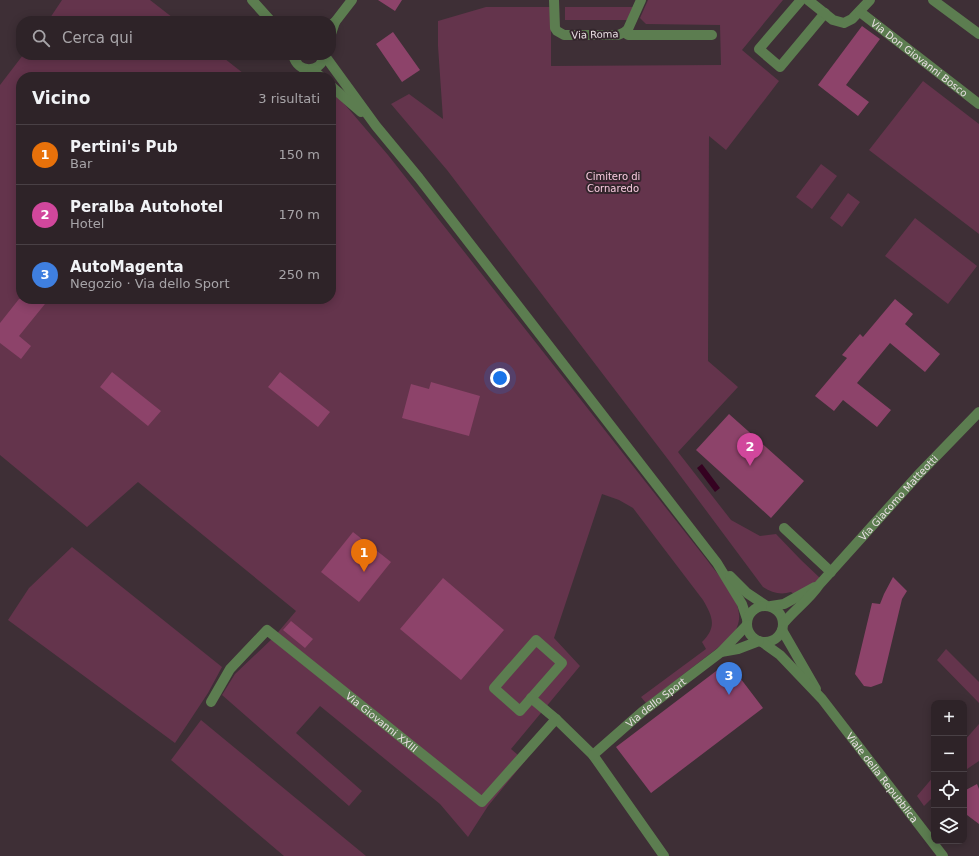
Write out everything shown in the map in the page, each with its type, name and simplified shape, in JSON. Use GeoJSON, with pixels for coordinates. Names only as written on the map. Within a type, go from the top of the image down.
{"type":"FeatureCollection","features":[{"type":"Feature","properties":{"kind":"street"},"geometry":{"type":"LineString","coordinates":[[336,20],[352,0]]}},
{"type":"Feature","properties":{"kind":"street","name":"Via Roma"},"geometry":{"type":"LineString","coordinates":[[554,0],[555,28],[557,31],[564,34],[618,35],[625,32],[628,35],[712,35]]}},
{"type":"Feature","properties":{"kind":"street"},"geometry":{"type":"LineString","coordinates":[[625,32],[641,0]]}},
{"type":"Feature","properties":{"kind":"street"},"geometry":{"type":"LineString","coordinates":[[801,0],[759,49],[780,66],[825,13]]}},
{"type":"Feature","properties":{"kind":"street"},"geometry":{"type":"LineString","coordinates":[[808,0],[834,20],[844,23],[852,19],[860,12],[870,0]]}},
{"type":"Feature","properties":{"kind":"street"},"geometry":{"type":"LineString","coordinates":[[932,0],[979,34]]}},
{"type":"Feature","properties":{"kind":"street"},"geometry":{"type":"LineString","coordinates":[[256,3],[267,16]]}},
{"type":"Feature","properties":{"kind":"street"},"geometry":{"type":"LineString","coordinates":[[256,3],[273,16]]}},
{"type":"Feature","properties":{"kind":"street","name":"Via Don Giovanni Bosco"},"geometry":{"type":"LineString","coordinates":[[860,12],[979,104]]}},
{"type":"Feature","properties":{"kind":"street"},"geometry":{"type":"LineString","coordinates":[[295,60],[297,64],[302,68],[312,69],[321,64],[323,60]]}},
{"type":"Feature","properties":{"kind":"street"},"geometry":{"type":"LineString","coordinates":[[329,60],[376,126],[419,178],[717,563],[742,604],[750,635],[761,641],[768,641],[779,635],[782,627],[780,613],[747,593],[717,563]]}},
{"type":"Feature","properties":{"kind":"street"},"geometry":{"type":"LineString","coordinates":[[312,69],[315,72]]}},
{"type":"Feature","properties":{"kind":"street"},"geometry":{"type":"LineString","coordinates":[[336,90],[376,126]]}},
{"type":"Feature","properties":{"kind":"street","name":"Via Giacomo Matteotti"},"geometry":{"type":"LineString","coordinates":[[782,627],[794,611],[813,594],[819,585],[918,475],[979,412]]}},
{"type":"Feature","properties":{"kind":"street"},"geometry":{"type":"LineString","coordinates":[[784,528],[831,572]]}},
{"type":"Feature","properties":{"kind":"street","name":"Via Giacomo Matteotti"},"geometry":{"type":"LineString","coordinates":[[768,606],[784,604],[819,585]]}},
{"type":"Feature","properties":{"kind":"street"},"geometry":{"type":"LineString","coordinates":[[747,622],[750,613],[754,609],[759,606],[768,606]]}},
{"type":"Feature","properties":{"kind":"street","name":"Via dello Sport"},"geometry":{"type":"LineString","coordinates":[[593,755],[642,712],[721,652],[747,622]]}},
{"type":"Feature","properties":{"kind":"street","name":"Viale della Repubblica"},"geometry":{"type":"LineString","coordinates":[[782,627],[822,699]]}},
{"type":"Feature","properties":{"kind":"street","name":"Via Giovanni XXIII"},"geometry":{"type":"LineString","coordinates":[[211,702],[230,669],[267,630],[482,802],[556,719]]}},
{"type":"Feature","properties":{"kind":"street"},"geometry":{"type":"LineString","coordinates":[[536,640],[562,663],[531,698],[520,711],[494,688],[536,640]]}},
{"type":"Feature","properties":{"kind":"street","name":"Via dello Sport"},"geometry":{"type":"LineString","coordinates":[[721,652],[738,649],[761,641]]}},
{"type":"Feature","properties":{"kind":"street","name":"Viale della Repubblica"},"geometry":{"type":"LineString","coordinates":[[761,641],[780,655],[822,699],[943,856]]}},
{"type":"Feature","properties":{"kind":"street"},"geometry":{"type":"LineString","coordinates":[[531,698],[556,719],[593,755],[664,856]]}},
{"type":"Feature","properties":{"kind":"green space"},"geometry":{"type":"Polygon","coordinates":[[[62,0],[150,0],[171,16],[51,16],[62,0]]]}},
{"type":"Feature","properties":{"kind":"green space","name":"Cimitero di Cornaredo"},"geometry":{"type":"Polygon","coordinates":[[[648,0],[783,0],[742,50],[779,81],[726,150],[709,136],[708,361],[738,387],[678,452],[731,520],[760,536],[776,534],[820,578],[795,595],[791,592],[777,593],[763,587],[670,462],[447,170],[391,104],[409,94],[443,119],[438,46],[438,21],[486,7],[551,7],[551,66],[721,65],[720,25],[646,24],[640,18],[648,0]]]}},
{"type":"Feature","properties":{"kind":"green space"},"geometry":{"type":"Polygon","coordinates":[[[565,7],[634,7],[628,20],[565,20],[565,7]]]}},
{"type":"Feature","properties":{"kind":"green space"},"geometry":{"type":"Polygon","coordinates":[[[19,60],[226,60],[242,72],[16,72],[16,304],[336,304],[336,94],[388,155],[725,583],[735,600],[738,609],[739,618],[733,634],[728,640],[646,703],[641,697],[706,649],[702,642],[707,637],[712,627],[711,617],[703,600],[633,508],[619,500],[602,494],[554,638],[580,666],[511,749],[525,761],[488,806],[468,837],[440,804],[320,706],[296,733],[362,791],[349,806],[222,695],[235,674],[274,637],[296,611],[138,482],[87,527],[0,455],[0,85],[19,60]]]}},
{"type":"Feature","properties":{"kind":"green space"},"geometry":{"type":"Polygon","coordinates":[[[923,81],[979,124],[979,234],[869,150],[923,81]]]}},
{"type":"Feature","properties":{"kind":"green space"},"geometry":{"type":"Polygon","coordinates":[[[821,164],[837,176],[812,209],[796,197],[821,164]]]}},
{"type":"Feature","properties":{"kind":"green space"},"geometry":{"type":"Polygon","coordinates":[[[848,193],[860,202],[842,227],[830,218],[848,193]]]}},
{"type":"Feature","properties":{"kind":"green space"},"geometry":{"type":"Polygon","coordinates":[[[915,218],[977,266],[948,304],[885,256],[915,218]]]}},
{"type":"Feature","properties":{"kind":"green space"},"geometry":{"type":"Polygon","coordinates":[[[72,547],[222,667],[208,693],[175,743],[8,620],[29,588],[72,547]]]}},
{"type":"Feature","properties":{"kind":"green space"},"geometry":{"type":"Polygon","coordinates":[[[946,649],[979,682],[979,703],[937,660],[946,649]]]}},
{"type":"Feature","properties":{"kind":"green space"},"geometry":{"type":"Polygon","coordinates":[[[201,720],[366,856],[284,856],[171,760],[201,720]]]}},
{"type":"Feature","properties":{"kind":"green space"},"geometry":{"type":"Polygon","coordinates":[[[979,724],[979,761],[967,769],[967,738],[979,724]]]}},
{"type":"Feature","properties":{"kind":"green space"},"geometry":{"type":"Polygon","coordinates":[[[931,780],[931,799],[924,806],[917,796],[931,780]]]}},
{"type":"Feature","properties":{"kind":"shaded area"},"geometry":{"type":"Polygon","coordinates":[[[702,464],[720,488],[715,492],[697,468],[702,464]]]}},
{"type":"Feature","properties":{"kind":"building"},"geometry":{"type":"Polygon","coordinates":[[[378,0],[402,0],[395,11],[378,0]]]}},
{"type":"Feature","properties":{"kind":"building"},"geometry":{"type":"Polygon","coordinates":[[[862,26],[880,39],[846,85],[869,102],[858,116],[818,85],[862,26]]]}},
{"type":"Feature","properties":{"kind":"building"},"geometry":{"type":"Polygon","coordinates":[[[393,32],[420,70],[402,82],[376,44],[393,32]]]}},
{"type":"Feature","properties":{"kind":"building"},"geometry":{"type":"Polygon","coordinates":[[[895,299],[913,314],[905,324],[940,354],[925,372],[890,343],[857,383],[891,410],[877,427],[843,400],[834,411],[815,396],[847,358],[842,355],[860,334],[863,337],[895,299]]]}},
{"type":"Feature","properties":{"kind":"building"},"geometry":{"type":"Polygon","coordinates":[[[16,303],[16,304],[45,304],[19,336],[31,346],[21,359],[0,343],[0,323],[16,303]]]}},
{"type":"Feature","properties":{"kind":"building"},"geometry":{"type":"Polygon","coordinates":[[[112,372],[161,411],[148,426],[100,387],[112,372]]]}},
{"type":"Feature","properties":{"kind":"building"},"geometry":{"type":"Polygon","coordinates":[[[280,372],[330,412],[318,427],[268,387],[280,372]]]}},
{"type":"Feature","properties":{"kind":"building"},"geometry":{"type":"Polygon","coordinates":[[[431,382],[480,396],[469,436],[402,418],[411,384],[429,389],[431,382]]]}},
{"type":"Feature","properties":{"kind":"building"},"geometry":{"type":"Polygon","coordinates":[[[729,414],[804,481],[771,518],[696,450],[729,414]]]}},
{"type":"Feature","properties":{"kind":"building"},"geometry":{"type":"Polygon","coordinates":[[[353,532],[391,562],[359,602],[321,572],[353,532]]]}},
{"type":"Feature","properties":{"kind":"building"},"geometry":{"type":"Polygon","coordinates":[[[893,577],[907,591],[902,599],[882,683],[871,687],[864,686],[855,674],[872,603],[880,604],[893,577]]]}},
{"type":"Feature","properties":{"kind":"building"},"geometry":{"type":"Polygon","coordinates":[[[443,578],[504,630],[461,680],[400,629],[443,578]]]}},
{"type":"Feature","properties":{"kind":"building"},"geometry":{"type":"Polygon","coordinates":[[[291,621],[313,639],[305,648],[283,630],[291,621]]]}},
{"type":"Feature","properties":{"kind":"building"},"geometry":{"type":"Polygon","coordinates":[[[728,662],[763,708],[651,793],[616,747],[728,662]]]}},
{"type":"Feature","properties":{"kind":"building"},"geometry":{"type":"Polygon","coordinates":[[[977,784],[979,789],[979,824],[967,815],[967,789],[977,784]]]}},
{"type":"Feature","properties":{"kind":"place","name":"Peralba Autohotel"},"geometry":{"type":"Point","coordinates":[750,466]}},
{"type":"Feature","properties":{"kind":"place","name":"Pertini's Pub"},"geometry":{"type":"Point","coordinates":[364,572]}},
{"type":"Feature","properties":{"kind":"place","name":"AutoMagenta"},"geometry":{"type":"Point","coordinates":[729,695]}}]}
